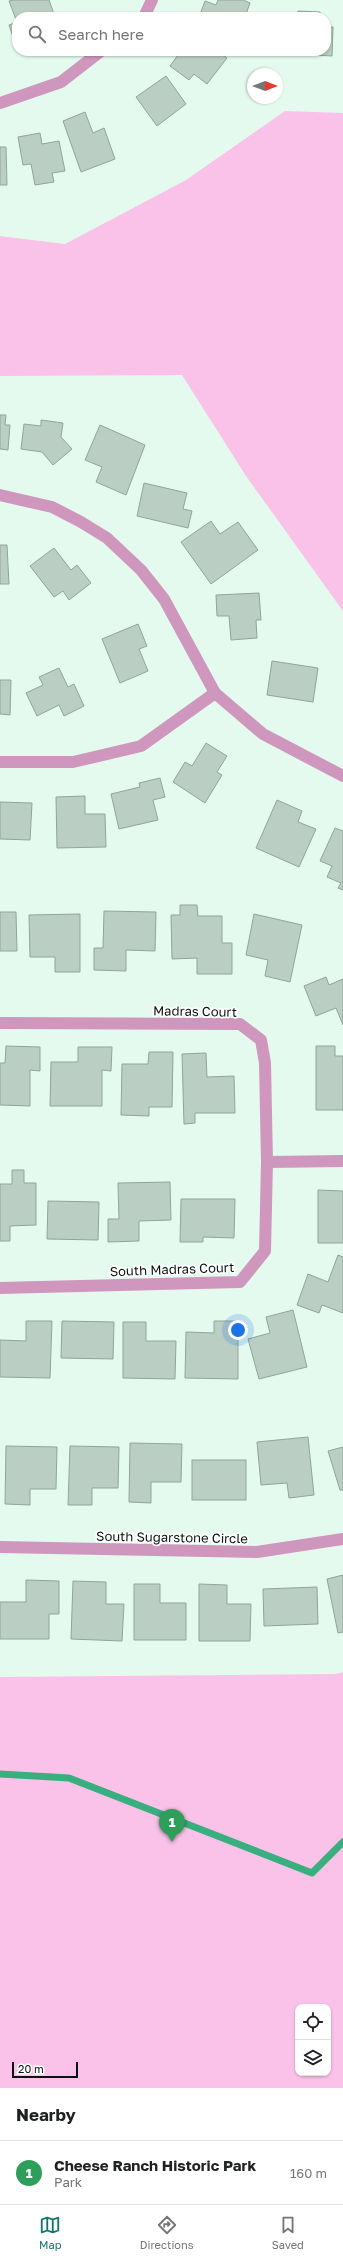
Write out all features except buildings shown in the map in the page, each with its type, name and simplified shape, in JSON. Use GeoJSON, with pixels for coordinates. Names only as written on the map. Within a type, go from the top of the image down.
{"type":"FeatureCollection","features":[{"type":"Feature","properties":{"kind":"street"},"geometry":{"type":"LineString","coordinates":[[146,12],[152,0]]}},
{"type":"Feature","properties":{"kind":"street"},"geometry":{"type":"LineString","coordinates":[[0,103],[61,82],[95,56]]}},
{"type":"Feature","properties":{"kind":"street"},"geometry":{"type":"LineString","coordinates":[[0,495],[52,507],[82,522],[107,538],[141,570],[164,599],[215,693],[263,734],[343,776]]}},
{"type":"Feature","properties":{"kind":"street"},"geometry":{"type":"LineString","coordinates":[[0,762],[73,762],[141,746],[215,693]]}},
{"type":"Feature","properties":{"kind":"street","name":"Madras Court"},"geometry":{"type":"LineString","coordinates":[[0,1023],[240,1024],[261,1040],[265,1064],[267,1162]]}},
{"type":"Feature","properties":{"kind":"street"},"geometry":{"type":"LineString","coordinates":[[267,1162],[343,1161]]}},
{"type":"Feature","properties":{"kind":"street","name":"South Madras Court"},"geometry":{"type":"LineString","coordinates":[[0,1288],[240,1282],[265,1251],[267,1162]]}},
{"type":"Feature","properties":{"kind":"street","name":"South Sugarstone Circle"},"geometry":{"type":"LineString","coordinates":[[0,1547],[257,1552],[343,1538]]}},
{"type":"Feature","properties":{"kind":"shaded area"},"geometry":{"type":"Polygon","coordinates":[[[285,111],[343,113],[343,611],[246,476],[182,375],[0,376],[0,236],[65,244],[186,180],[285,111]]]}},
{"type":"Feature","properties":{"kind":"shaded area"},"geometry":{"type":"Polygon","coordinates":[[[343,1672],[343,2088],[0,2088],[0,1677],[336,1674],[343,1672]]]}},
{"type":"Feature","properties":{"kind":"waterway"},"geometry":{"type":"LineString","coordinates":[[0,1774],[69,1778],[312,1873],[343,1842]]}},
{"type":"Feature","properties":{"kind":"place","name":"Cheese Ranch Historic Park"},"geometry":{"type":"Point","coordinates":[172,1842]}}]}
